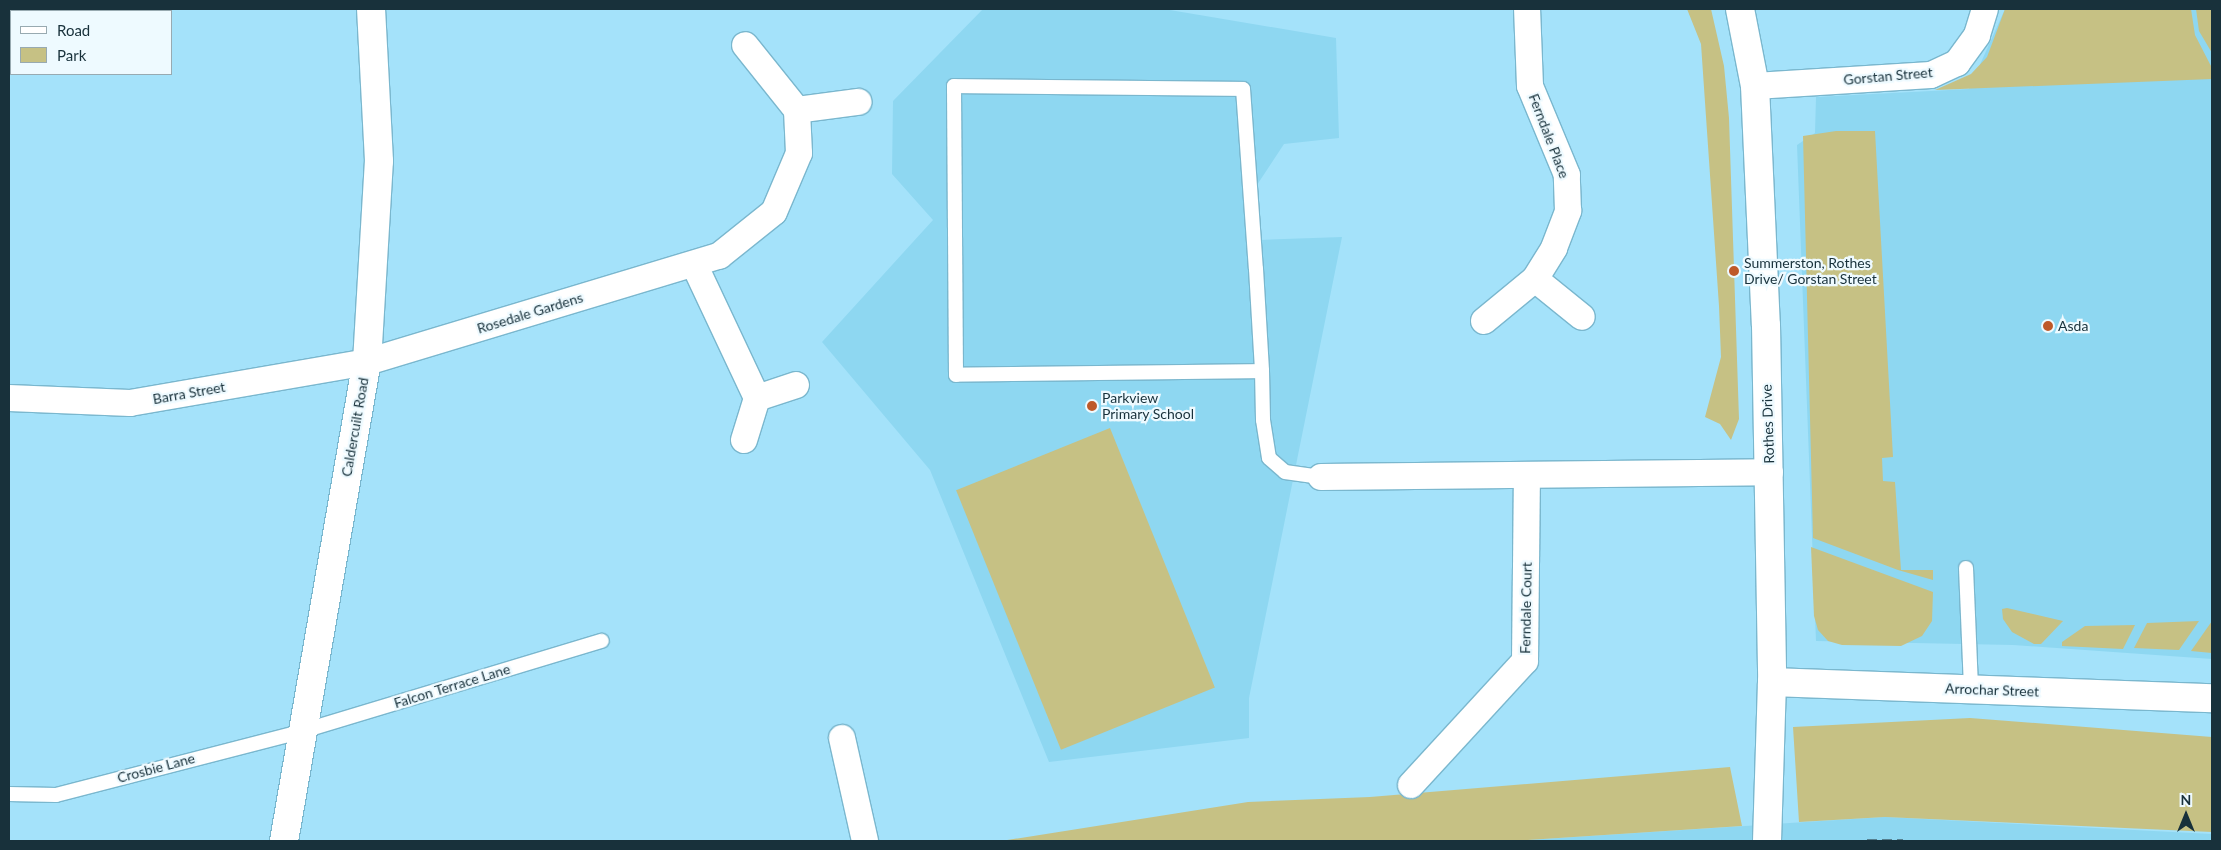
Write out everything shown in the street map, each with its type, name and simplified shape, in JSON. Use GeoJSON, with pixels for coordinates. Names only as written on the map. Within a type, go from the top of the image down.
{"type":"FeatureCollection","features":[{"type":"Feature","properties":{"kind":"street","name":"Caldercuilt Road"},"geometry":{"type":"LineString","coordinates":[[284,841],[367,362],[379,161],[371,9]]}},
{"type":"Feature","properties":{"kind":"street","name":"Ferndale Place"},"geometry":{"type":"LineString","coordinates":[[1484,321],[1535,279],[1554,248],[1568,211],[1566,174],[1530,86],[1527,9]]}},
{"type":"Feature","properties":{"kind":"street","name":"Rothes Drive"},"geometry":{"type":"LineString","coordinates":[[1740,9],[1755,86],[1770,472],[1772,682],[1767,841]]}},
{"type":"Feature","properties":{"kind":"street","name":"Gorstan Street"},"geometry":{"type":"LineString","coordinates":[[1755,86],[1931,74],[1957,63],[1978,36],[1985,9]]}},
{"type":"Feature","properties":{"kind":"street"},"geometry":{"type":"LineString","coordinates":[[746,45],[797,110],[858,102]]}},
{"type":"Feature","properties":{"kind":"street","name":"Rosedale Gardens"},"geometry":{"type":"LineString","coordinates":[[367,362],[719,256],[774,212],[799,152],[797,110]]}},
{"type":"Feature","properties":{"kind":"street"},"geometry":{"type":"LineString","coordinates":[[694,264],[757,398],[744,440]]}},
{"type":"Feature","properties":{"kind":"street"},"geometry":{"type":"LineString","coordinates":[[1535,279],[1582,317]]}},
{"type":"Feature","properties":{"kind":"street","name":"Barra Street"},"geometry":{"type":"LineString","coordinates":[[9,398],[130,403],[367,362]]}},
{"type":"Feature","properties":{"kind":"street"},"geometry":{"type":"LineString","coordinates":[[757,398],[796,385]]}},
{"type":"Feature","properties":{"kind":"street"},"geometry":{"type":"LineString","coordinates":[[1321,477],[1527,477],[1770,472]]}},
{"type":"Feature","properties":{"kind":"street","name":"Ferndale Court"},"geometry":{"type":"LineString","coordinates":[[1411,785],[1525,662],[1527,477]]}},
{"type":"Feature","properties":{"kind":"street","name":"Arrochar Street"},"geometry":{"type":"LineString","coordinates":[[1772,682],[2212,698]]}},
{"type":"Feature","properties":{"kind":"street"},"geometry":{"type":"LineString","coordinates":[[842,738],[865,841]]}},
{"type":"Feature","properties":{"kind":"lane"},"geometry":{"type":"LineString","coordinates":[[1262,371],[956,375],[954,86],[1243,89],[1262,371],[1263,420],[1269,458],[1285,472],[1321,477]]}},
{"type":"Feature","properties":{"kind":"lane"},"geometry":{"type":"LineString","coordinates":[[1966,568],[1971,690]]}},
{"type":"Feature","properties":{"kind":"lane","name":"Falcon Terrace Lane"},"geometry":{"type":"LineString","coordinates":[[303,731],[602,641]]}},
{"type":"Feature","properties":{"kind":"lane","name":"Crosbie Lane"},"geometry":{"type":"LineString","coordinates":[[9,794],[56,795],[303,731]]}},
{"type":"Feature","properties":{"kind":"shaded area","name":"Parkview Primary School"},"geometry":{"type":"Polygon","coordinates":[[[983,9],[1164,9],[1336,38],[1339,138],[1284,144],[1253,191],[1259,240],[1342,237],[1249,698],[1249,738],[1049,762],[930,470],[822,342],[933,220],[892,174],[893,101],[983,9]]]}},
{"type":"Feature","properties":{"kind":"shaded area"},"geometry":{"type":"Polygon","coordinates":[[[2005,9],[2212,9],[2212,659],[2013,645],[1816,641],[1797,145],[1815,133],[1816,97],[1969,89],[2005,9]]]}},
{"type":"Feature","properties":{"kind":"shaded area"},"geometry":{"type":"Polygon","coordinates":[[[1885,817],[2212,834],[2212,841],[1511,841],[1885,817]]]}},
{"type":"Feature","properties":{"kind":"green space"},"geometry":{"type":"Polygon","coordinates":[[[1687,9],[1711,9],[1724,66],[1729,118],[1739,419],[1731,440],[1720,424],[1705,417],[1721,357],[1719,306],[1701,44],[1687,9]]]}},
{"type":"Feature","properties":{"kind":"green space"},"geometry":{"type":"Polygon","coordinates":[[[2005,9],[2191,9],[2195,35],[2212,68],[2212,79],[1935,90],[1971,74],[1987,57],[2005,9]]]}},
{"type":"Feature","properties":{"kind":"green space"},"geometry":{"type":"Polygon","coordinates":[[[2196,9],[2212,9],[2212,53],[2199,31],[2196,9]]]}},
{"type":"Feature","properties":{"kind":"green space"},"geometry":{"type":"Polygon","coordinates":[[[1836,131],[1875,131],[1893,457],[1882,458],[1883,481],[1895,482],[1901,570],[1933,570],[1933,580],[1898,570],[1813,538],[1803,136],[1836,131]]]}},
{"type":"Feature","properties":{"kind":"green space"},"geometry":{"type":"Polygon","coordinates":[[[1110,428],[1215,688],[1061,750],[956,490],[1110,428]]]}},
{"type":"Feature","properties":{"kind":"green space"},"geometry":{"type":"Polygon","coordinates":[[[1811,547],[1933,592],[1932,621],[1922,636],[1901,646],[1842,645],[1828,641],[1818,630],[1814,616],[1811,547]]]}},
{"type":"Feature","properties":{"kind":"green space"},"geometry":{"type":"Polygon","coordinates":[[[2007,608],[2063,621],[2041,644],[2034,644],[2012,632],[2003,619],[2002,609],[2007,608]]]}},
{"type":"Feature","properties":{"kind":"green space"},"geometry":{"type":"Polygon","coordinates":[[[2199,621],[2179,650],[2134,648],[2147,623],[2199,621]]]}},
{"type":"Feature","properties":{"kind":"green space"},"geometry":{"type":"Polygon","coordinates":[[[2212,621],[2212,653],[2191,651],[2212,621]]]}},
{"type":"Feature","properties":{"kind":"green space"},"geometry":{"type":"Polygon","coordinates":[[[2135,625],[2123,649],[2062,646],[2062,642],[2085,626],[2135,625]]]}},
{"type":"Feature","properties":{"kind":"green space"},"geometry":{"type":"Polygon","coordinates":[[[1970,718],[2212,737],[2212,832],[1885,817],[1799,822],[1793,727],[1970,718]]]}},
{"type":"Feature","properties":{"kind":"green space"},"geometry":{"type":"Polygon","coordinates":[[[1730,767],[1742,826],[1511,841],[1001,841],[1248,802],[1370,797],[1730,767]]]}},
{"type":"Feature","properties":{"kind":"railway"},"geometry":{"type":"LineString","coordinates":[[1867,841],[1903,841]]}},
{"type":"Feature","properties":{"kind":"place","name":"Summerston, Rothes Drive/ Gorstan Street"},"geometry":{"type":"Point","coordinates":[1734,271]}},
{"type":"Feature","properties":{"kind":"place","name":"Asda"},"geometry":{"type":"Point","coordinates":[2048,326]}},
{"type":"Feature","properties":{"kind":"place","name":"Parkview Primary School"},"geometry":{"type":"Point","coordinates":[1092,406]}}]}
